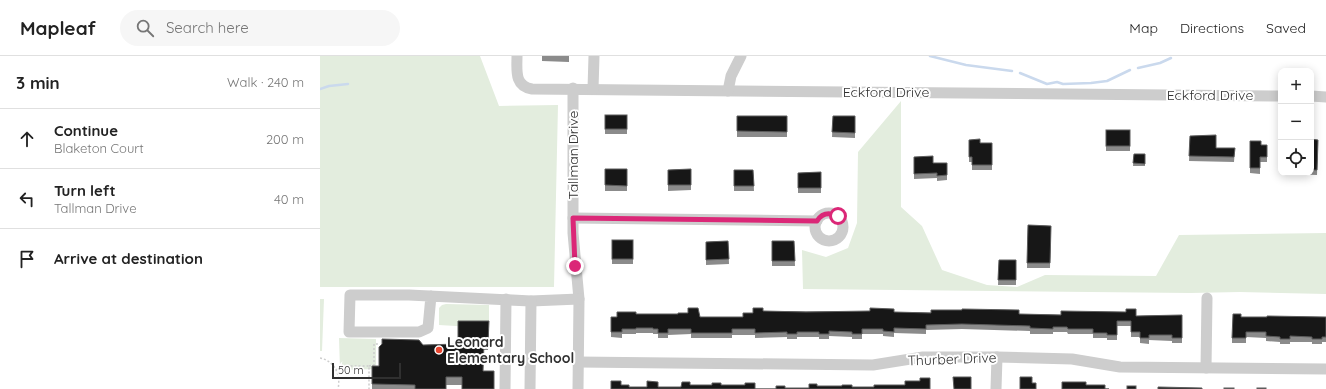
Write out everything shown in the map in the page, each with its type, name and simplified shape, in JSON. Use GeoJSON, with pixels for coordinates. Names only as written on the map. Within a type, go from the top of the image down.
{"type":"FeatureCollection","features":[{"type":"Feature","properties":{"kind":"street","name":"Eckford Drive"},"geometry":{"type":"LineString","coordinates":[[517,56],[517,78],[522,86],[532,88],[1278,96]]}},
{"type":"Feature","properties":{"kind":"street"},"geometry":{"type":"LineString","coordinates":[[593,88],[594,56]]}},
{"type":"Feature","properties":{"kind":"street"},"geometry":{"type":"LineString","coordinates":[[728,91],[732,76],[742,56]]}},
{"type":"Feature","properties":{"kind":"street","name":"Tallman Drive"},"geometry":{"type":"LineString","coordinates":[[573,88],[573,218],[574,252],[579,299],[578,389]]}},
{"type":"Feature","properties":{"kind":"street"},"geometry":{"type":"LineString","coordinates":[[1314,96],[1326,96]]}},
{"type":"Feature","properties":{"kind":"street"},"geometry":{"type":"LineString","coordinates":[[573,218],[817,221]]}},
{"type":"Feature","properties":{"kind":"street"},"geometry":{"type":"LineString","coordinates":[[431,296],[428,328],[419,332],[349,332],[350,295],[431,296],[531,301],[579,299]]}},
{"type":"Feature","properties":{"kind":"street"},"geometry":{"type":"LineString","coordinates":[[1206,368],[1207,298]]}},
{"type":"Feature","properties":{"kind":"street"},"geometry":{"type":"LineString","coordinates":[[505,389],[506,299]]}},
{"type":"Feature","properties":{"kind":"street"},"geometry":{"type":"LineString","coordinates":[[530,389],[531,301]]}},
{"type":"Feature","properties":{"kind":"street","name":"Thurber Drive"},"geometry":{"type":"LineString","coordinates":[[578,362],[873,365],[923,357],[997,357],[1072,359],[1120,367],[1326,370]]}},
{"type":"Feature","properties":{"kind":"street"},"geometry":{"type":"LineString","coordinates":[[996,389],[997,357]]}},
{"type":"Feature","properties":{"kind":"path"},"geometry":{"type":"LineString","coordinates":[[336,370],[342,366],[374,365],[374,344],[378,344],[378,332]]}},
{"type":"Feature","properties":{"kind":"path"},"geometry":{"type":"LineString","coordinates":[[320,358],[330,361],[336,370],[340,382],[338,389]]}},
{"type":"Feature","properties":{"kind":"path"},"geometry":{"type":"LineString","coordinates":[[369,366],[369,389]]}},
{"type":"Feature","properties":{"kind":"green space"},"geometry":{"type":"Polygon","coordinates":[[[320,56],[480,56],[499,106],[558,105],[554,287],[320,287],[320,56]]]}},
{"type":"Feature","properties":{"kind":"green space"},"geometry":{"type":"Polygon","coordinates":[[[901,101],[901,207],[922,226],[942,270],[987,285],[1017,287],[1045,275],[1156,276],[1179,235],[1326,233],[1326,294],[803,289],[802,250],[826,257],[848,248],[857,223],[858,152],[901,101]]]}},
{"type":"Feature","properties":{"kind":"green space"},"geometry":{"type":"Polygon","coordinates":[[[320,299],[324,299],[322,351],[320,351],[320,299]]]}},
{"type":"Feature","properties":{"kind":"green space"},"geometry":{"type":"Polygon","coordinates":[[[446,304],[489,305],[489,328],[439,325],[439,308],[446,304]]]}},
{"type":"Feature","properties":{"kind":"green space"},"geometry":{"type":"Polygon","coordinates":[[[339,338],[376,339],[376,369],[340,370],[339,338]]]}},
{"type":"Feature","properties":{"kind":"building"},"geometry":{"type":"Polygon","coordinates":[[[605,115],[627,115],[627,129],[605,129],[605,115]]]}},
{"type":"Feature","properties":{"kind":"building"},"geometry":{"type":"Polygon","coordinates":[[[737,116],[787,116],[787,132],[737,131],[737,116]]]}},
{"type":"Feature","properties":{"kind":"building"},"geometry":{"type":"Polygon","coordinates":[[[833,116],[855,116],[855,133],[832,132],[833,116]]]}},
{"type":"Feature","properties":{"kind":"building"},"geometry":{"type":"Polygon","coordinates":[[[1106,130],[1130,130],[1130,146],[1106,146],[1106,130]]]}},
{"type":"Feature","properties":{"kind":"building"},"geometry":{"type":"Polygon","coordinates":[[[1216,135],[1216,148],[1235,148],[1234,157],[1189,156],[1190,136],[1216,135]]]}},
{"type":"Feature","properties":{"kind":"building"},"geometry":{"type":"Polygon","coordinates":[[[980,139],[980,143],[992,143],[992,165],[972,165],[972,157],[969,157],[969,140],[980,139]]]}},
{"type":"Feature","properties":{"kind":"building"},"geometry":{"type":"Polygon","coordinates":[[[1314,139],[1318,140],[1317,170],[1314,170],[1314,139]]]}},
{"type":"Feature","properties":{"kind":"building"},"geometry":{"type":"Polygon","coordinates":[[[1250,141],[1261,141],[1261,145],[1267,145],[1267,157],[1260,157],[1260,168],[1250,168],[1250,141]]]}},
{"type":"Feature","properties":{"kind":"building"},"geometry":{"type":"Polygon","coordinates":[[[1134,154],[1145,154],[1145,164],[1133,163],[1134,154]]]}},
{"type":"Feature","properties":{"kind":"building"},"geometry":{"type":"Polygon","coordinates":[[[933,156],[933,163],[947,163],[947,175],[937,176],[937,173],[914,174],[914,157],[933,156]]]}},
{"type":"Feature","properties":{"kind":"building"},"geometry":{"type":"Polygon","coordinates":[[[605,169],[627,169],[627,186],[605,185],[605,169]]]}},
{"type":"Feature","properties":{"kind":"building"},"geometry":{"type":"Polygon","coordinates":[[[691,169],[691,185],[668,185],[668,170],[691,169]]]}},
{"type":"Feature","properties":{"kind":"building"},"geometry":{"type":"Polygon","coordinates":[[[734,170],[753,170],[754,186],[734,186],[734,170]]]}},
{"type":"Feature","properties":{"kind":"building"},"geometry":{"type":"Polygon","coordinates":[[[821,172],[821,188],[798,188],[798,173],[821,172]]]}},
{"type":"Feature","properties":{"kind":"building"},"geometry":{"type":"Polygon","coordinates":[[[1028,225],[1051,226],[1050,263],[1027,263],[1028,225]]]}},
{"type":"Feature","properties":{"kind":"building"},"geometry":{"type":"Polygon","coordinates":[[[612,240],[633,240],[633,259],[612,259],[612,240]]]}},
{"type":"Feature","properties":{"kind":"building"},"geometry":{"type":"Polygon","coordinates":[[[728,241],[729,259],[706,260],[706,242],[728,241]]]}},
{"type":"Feature","properties":{"kind":"building"},"geometry":{"type":"Polygon","coordinates":[[[772,241],[794,241],[795,261],[772,261],[772,241]]]}},
{"type":"Feature","properties":{"kind":"building"},"geometry":{"type":"Polygon","coordinates":[[[999,260],[1016,260],[1016,280],[998,280],[999,260]]]}},
{"type":"Feature","properties":{"kind":"building"},"geometry":{"type":"Polygon","coordinates":[[[688,308],[698,308],[700,317],[743,317],[743,313],[753,313],[753,308],[763,308],[763,311],[806,312],[870,311],[870,308],[894,309],[894,312],[931,313],[931,310],[1019,310],[1019,314],[1061,315],[1061,311],[1126,312],[1126,309],[1136,309],[1136,316],[1182,315],[1182,338],[1172,338],[1172,335],[1149,335],[1149,338],[1140,338],[1140,332],[1131,332],[1131,321],[1117,321],[1117,335],[1093,333],[1093,329],[1068,329],[1067,327],[1053,327],[1053,329],[1030,328],[1030,326],[962,324],[926,325],[926,329],[894,328],[894,332],[883,331],[883,329],[862,329],[862,334],[829,331],[829,334],[819,334],[819,332],[797,332],[797,334],[787,334],[787,332],[755,333],[755,329],[732,329],[732,333],[691,333],[691,329],[668,329],[668,333],[658,333],[658,329],[653,328],[622,329],[622,332],[611,332],[611,317],[617,317],[617,312],[636,312],[636,314],[678,314],[688,313],[688,308]]]}},
{"type":"Feature","properties":{"kind":"building"},"geometry":{"type":"Polygon","coordinates":[[[1233,314],[1241,314],[1241,317],[1326,317],[1326,337],[1322,337],[1322,339],[1312,339],[1312,337],[1290,336],[1290,339],[1280,339],[1280,337],[1266,336],[1266,332],[1246,332],[1246,338],[1232,338],[1233,314]]]}},
{"type":"Feature","properties":{"kind":"building"},"geometry":{"type":"Polygon","coordinates":[[[458,321],[489,321],[488,343],[484,343],[483,371],[494,371],[494,389],[462,389],[462,377],[446,377],[446,389],[415,389],[415,385],[372,384],[372,366],[379,366],[379,347],[382,344],[382,339],[419,340],[423,345],[458,344],[458,321]]]}},
{"type":"Feature","properties":{"kind":"building"},"geometry":{"type":"Polygon","coordinates":[[[953,377],[971,377],[971,389],[954,389],[953,377]]]}},
{"type":"Feature","properties":{"kind":"building"},"geometry":{"type":"Polygon","coordinates":[[[1020,377],[1032,377],[1032,383],[1036,383],[1036,389],[1020,389],[1020,377]]]}},
{"type":"Feature","properties":{"kind":"building"},"geometry":{"type":"Polygon","coordinates":[[[920,378],[930,378],[930,389],[776,389],[776,386],[785,386],[785,388],[809,388],[809,384],[817,384],[817,386],[852,385],[852,387],[905,385],[905,381],[920,381],[920,378]]]}},
{"type":"Feature","properties":{"kind":"building"},"geometry":{"type":"Polygon","coordinates":[[[611,381],[621,381],[621,385],[629,385],[629,387],[647,387],[647,381],[658,382],[658,387],[681,387],[682,382],[690,382],[690,385],[712,385],[712,383],[721,383],[721,385],[745,385],[745,383],[755,383],[755,389],[611,389],[611,381]]]}},
{"type":"Feature","properties":{"kind":"building"},"geometry":{"type":"Polygon","coordinates":[[[1062,382],[1086,382],[1086,385],[1105,385],[1105,389],[1062,389],[1062,382]]]}},
{"type":"Feature","properties":{"kind":"building"},"geometry":{"type":"Polygon","coordinates":[[[1127,386],[1136,386],[1136,389],[1127,389],[1127,386]]]}},
{"type":"Feature","properties":{"kind":"building"},"geometry":{"type":"Polygon","coordinates":[[[1158,387],[1202,388],[1202,389],[1158,389],[1158,387]]]}},
{"type":"Feature","properties":{"kind":"waterway"},"geometry":{"type":"LineString","coordinates":[[930,56],[966,65],[1012,71]]}},
{"type":"Feature","properties":{"kind":"waterway"},"geometry":{"type":"LineString","coordinates":[[1138,68],[1160,63],[1171,58]]}},
{"type":"Feature","properties":{"kind":"waterway"},"geometry":{"type":"LineString","coordinates":[[1020,73],[1047,84],[1057,82],[1063,84],[1107,81],[1130,70]]}},
{"type":"Feature","properties":{"kind":"waterway"},"geometry":{"type":"LineString","coordinates":[[320,89],[329,86],[348,84]]}},
{"type":"Feature","properties":{"kind":"place","name":"Leonard Elementary School"},"geometry":{"type":"Point","coordinates":[439,350]}},
{"type":"Feature","properties":{"kind":"route"},"geometry":{"type":"LineString","coordinates":[[575,266],[573,218],[817,221],[824,214],[828,213],[838,216]]}}]}
